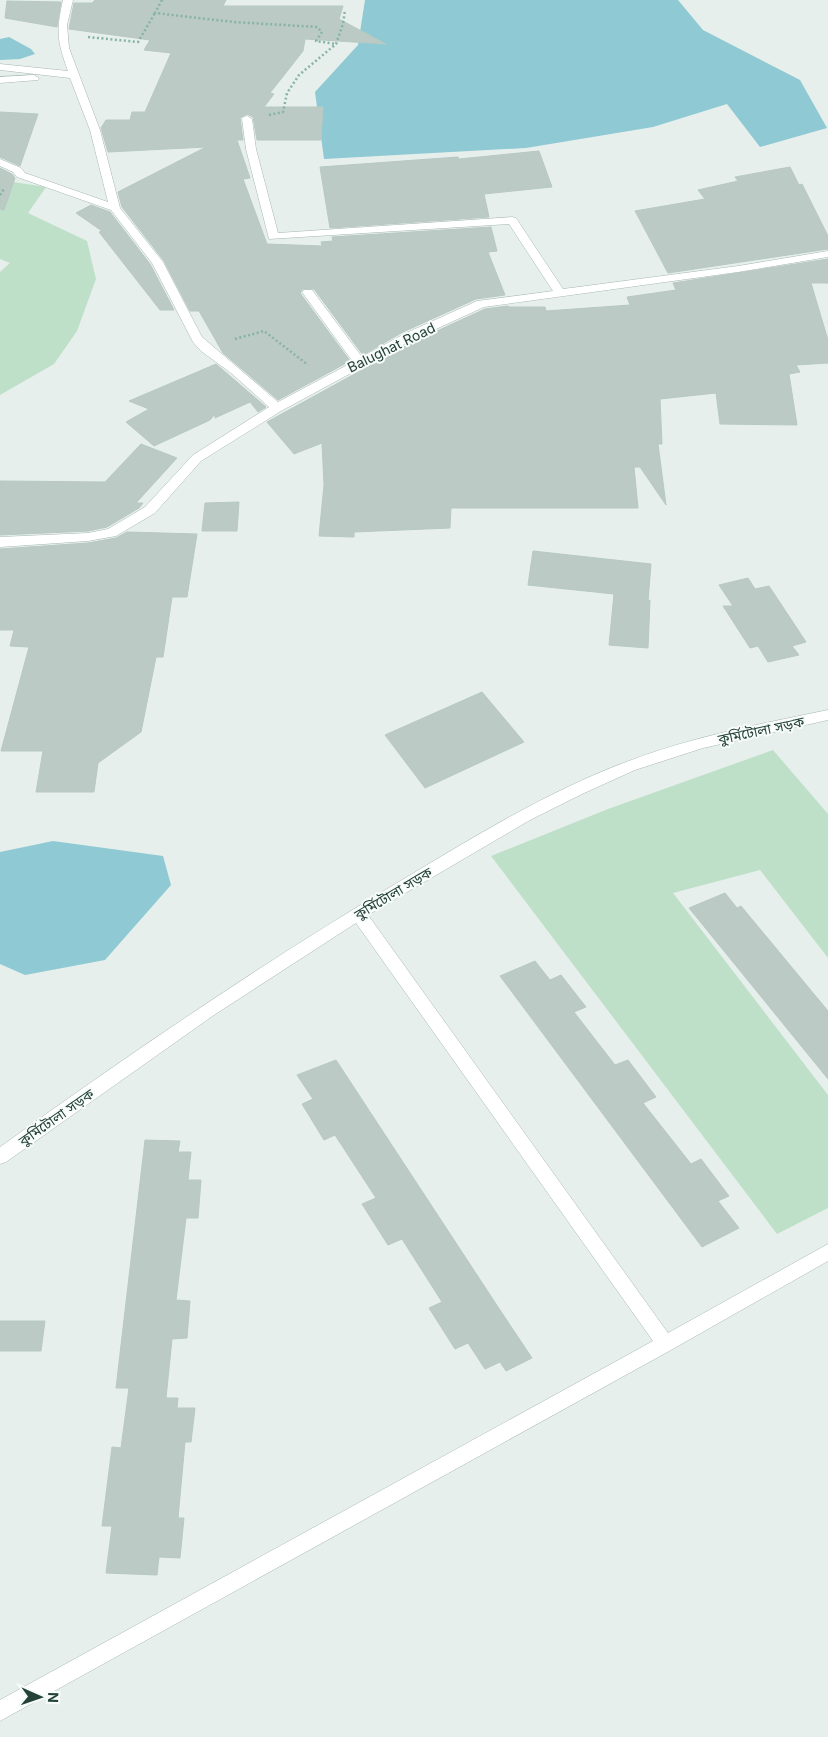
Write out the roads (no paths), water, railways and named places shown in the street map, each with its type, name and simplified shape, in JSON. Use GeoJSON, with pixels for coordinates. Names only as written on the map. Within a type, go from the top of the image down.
{"type":"FeatureCollection","features":[{"type":"Feature","properties":{"kind":"street"},"geometry":{"type":"LineString","coordinates":[[68,0],[62,26],[64,48],[95,130],[115,208],[157,262],[197,339],[205,348],[235,370],[277,408]]}},
{"type":"Feature","properties":{"kind":"street"},"geometry":{"type":"LineString","coordinates":[[0,67],[75,74]]}},
{"type":"Feature","properties":{"kind":"street"},"geometry":{"type":"LineString","coordinates":[[0,80],[75,74]]}},
{"type":"Feature","properties":{"kind":"street"},"geometry":{"type":"LineString","coordinates":[[247,119],[251,149],[273,237],[512,220],[560,293]]}},
{"type":"Feature","properties":{"kind":"street"},"geometry":{"type":"LineString","coordinates":[[0,162],[17,170],[20,175],[115,208]]}},
{"type":"Feature","properties":{"kind":"street","name":"Balughat Road"},"geometry":{"type":"LineString","coordinates":[[0,542],[88,537],[112,533],[150,510],[198,458],[277,408],[326,379],[408,337],[481,304],[738,269],[828,254]]}},
{"type":"Feature","properties":{"kind":"street"},"geometry":{"type":"LineString","coordinates":[[308,292],[359,362]]}},
{"type":"Feature","properties":{"kind":"street","name":"কুর্মিটোলা সড়ক"},"geometry":{"type":"LineString","coordinates":[[0,1157],[84,1096],[358,913],[542,806],[630,766],[719,738],[828,715]]}},
{"type":"Feature","properties":{"kind":"street"},"geometry":{"type":"LineString","coordinates":[[358,913],[665,1344]]}},
{"type":"Feature","properties":{"kind":"street"},"geometry":{"type":"LineString","coordinates":[[0,1711],[828,1252]]}},
{"type":"Feature","properties":{"kind":"water"},"geometry":{"type":"Polygon","coordinates":[[[365,0],[678,0],[703,30],[800,80],[827,128],[760,147],[727,104],[653,127],[526,148],[324,159],[315,92],[358,45],[365,0]]]}},
{"type":"Feature","properties":{"kind":"water"},"geometry":{"type":"Polygon","coordinates":[[[9,37],[31,49],[35,54],[20,59],[0,60],[0,39],[9,37]]]}},
{"type":"Feature","properties":{"kind":"water"},"geometry":{"type":"Polygon","coordinates":[[[53,841],[163,856],[171,885],[105,960],[25,975],[0,964],[0,852],[53,841]]]}}]}
